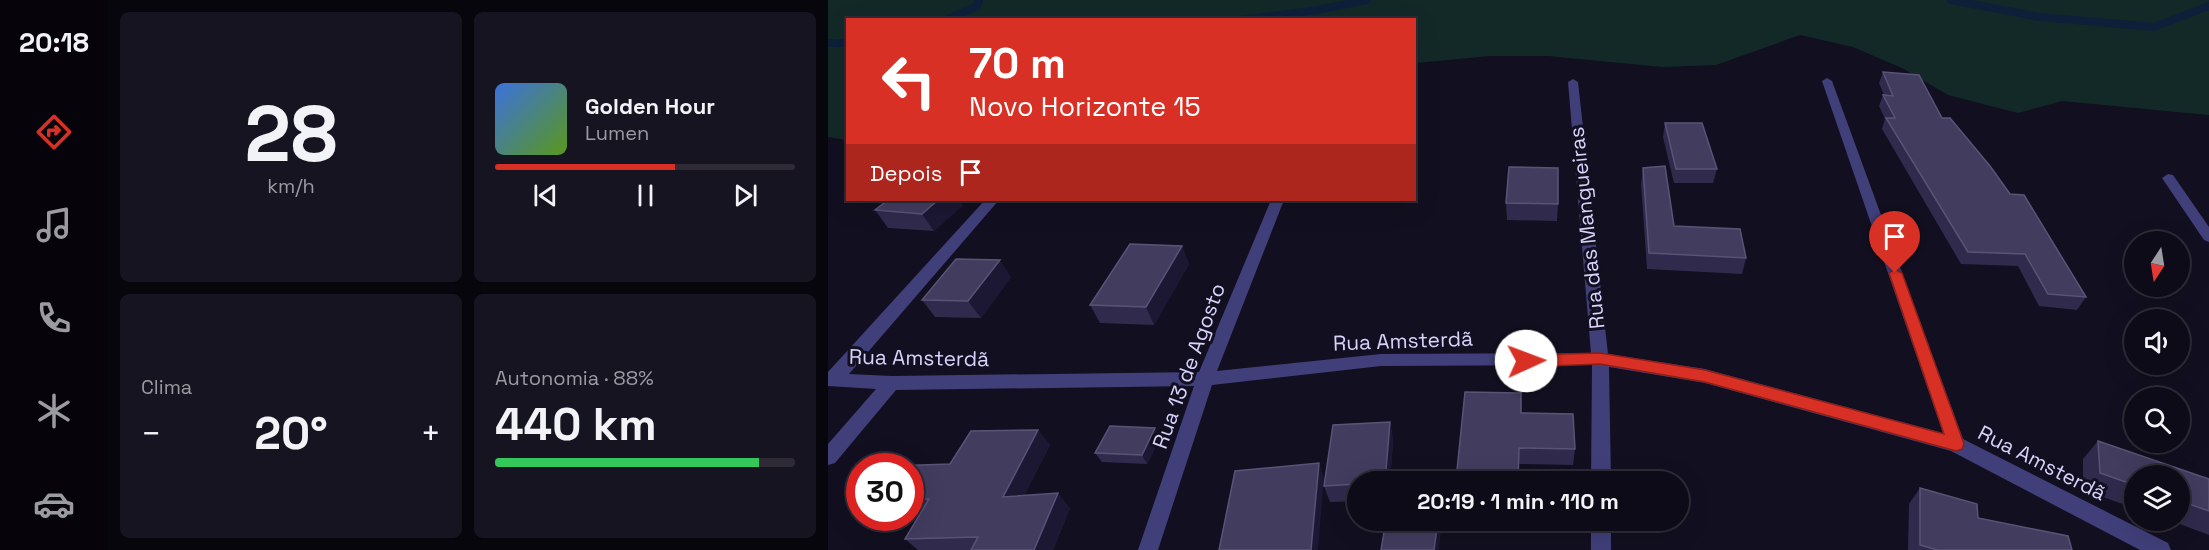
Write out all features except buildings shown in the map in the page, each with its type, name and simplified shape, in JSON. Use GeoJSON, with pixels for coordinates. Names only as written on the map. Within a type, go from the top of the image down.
{"type":"FeatureCollection","features":[{"type":"Feature","properties":{"kind":"street"},"geometry":{"type":"LineString","coordinates":[[1827,81],[1956,444]]}},
{"type":"Feature","properties":{"kind":"street","name":"Rua das Mangueiras"},"geometry":{"type":"LineString","coordinates":[[1573,82],[1600,359],[1601,471]]}},
{"type":"Feature","properties":{"kind":"street"},"geometry":{"type":"LineString","coordinates":[[2168,178],[2209,237]]}},
{"type":"Feature","properties":{"kind":"street"},"geometry":{"type":"LineString","coordinates":[[831,379],[991,201]]}},
{"type":"Feature","properties":{"kind":"street","name":"Rua 13 de Agosto"},"geometry":{"type":"LineString","coordinates":[[1148,550],[1205,379],[1277,201]]}},
{"type":"Feature","properties":{"kind":"street","name":"Rua Amsterdã"},"geometry":{"type":"LineString","coordinates":[[831,379],[892,383],[1205,379],[1381,360],[1600,359],[1705,376],[1956,444],[2161,550]]}},
{"type":"Feature","properties":{"kind":"street"},"geometry":{"type":"LineString","coordinates":[[828,457],[892,383]]}},
{"type":"Feature","properties":{"kind":"street"},"geometry":{"type":"LineString","coordinates":[[1601,531],[1601,550]]}},
{"type":"Feature","properties":{"kind":"green space"},"geometry":{"type":"Polygon","coordinates":[[[828,0],[2209,0],[2209,115],[2062,101],[2018,113],[1948,95],[1902,68],[1853,47],[1800,35],[1716,65],[1662,67],[1548,56],[1490,56],[1416,63],[1416,18],[846,18],[846,140],[828,137],[828,0]]]}},
{"type":"Feature","properties":{"kind":"waterway"},"geometry":{"type":"LineString","coordinates":[[950,18],[977,6],[979,0]]}},
{"type":"Feature","properties":{"kind":"waterway"},"geometry":{"type":"LineString","coordinates":[[1256,18],[1317,10],[1367,0]]}},
{"type":"Feature","properties":{"kind":"waterway"},"geometry":{"type":"LineString","coordinates":[[1951,0],[2040,17],[2154,27],[2209,6]]}},
{"type":"Feature","properties":{"kind":"waterway"},"geometry":{"type":"LineString","coordinates":[[828,43],[846,43]]}},
{"type":"Feature","properties":{"kind":"route"},"geometry":{"type":"LineString","coordinates":[[1526,361],[1600,359],[1705,376],[1956,444],[1895,273]]}}]}
